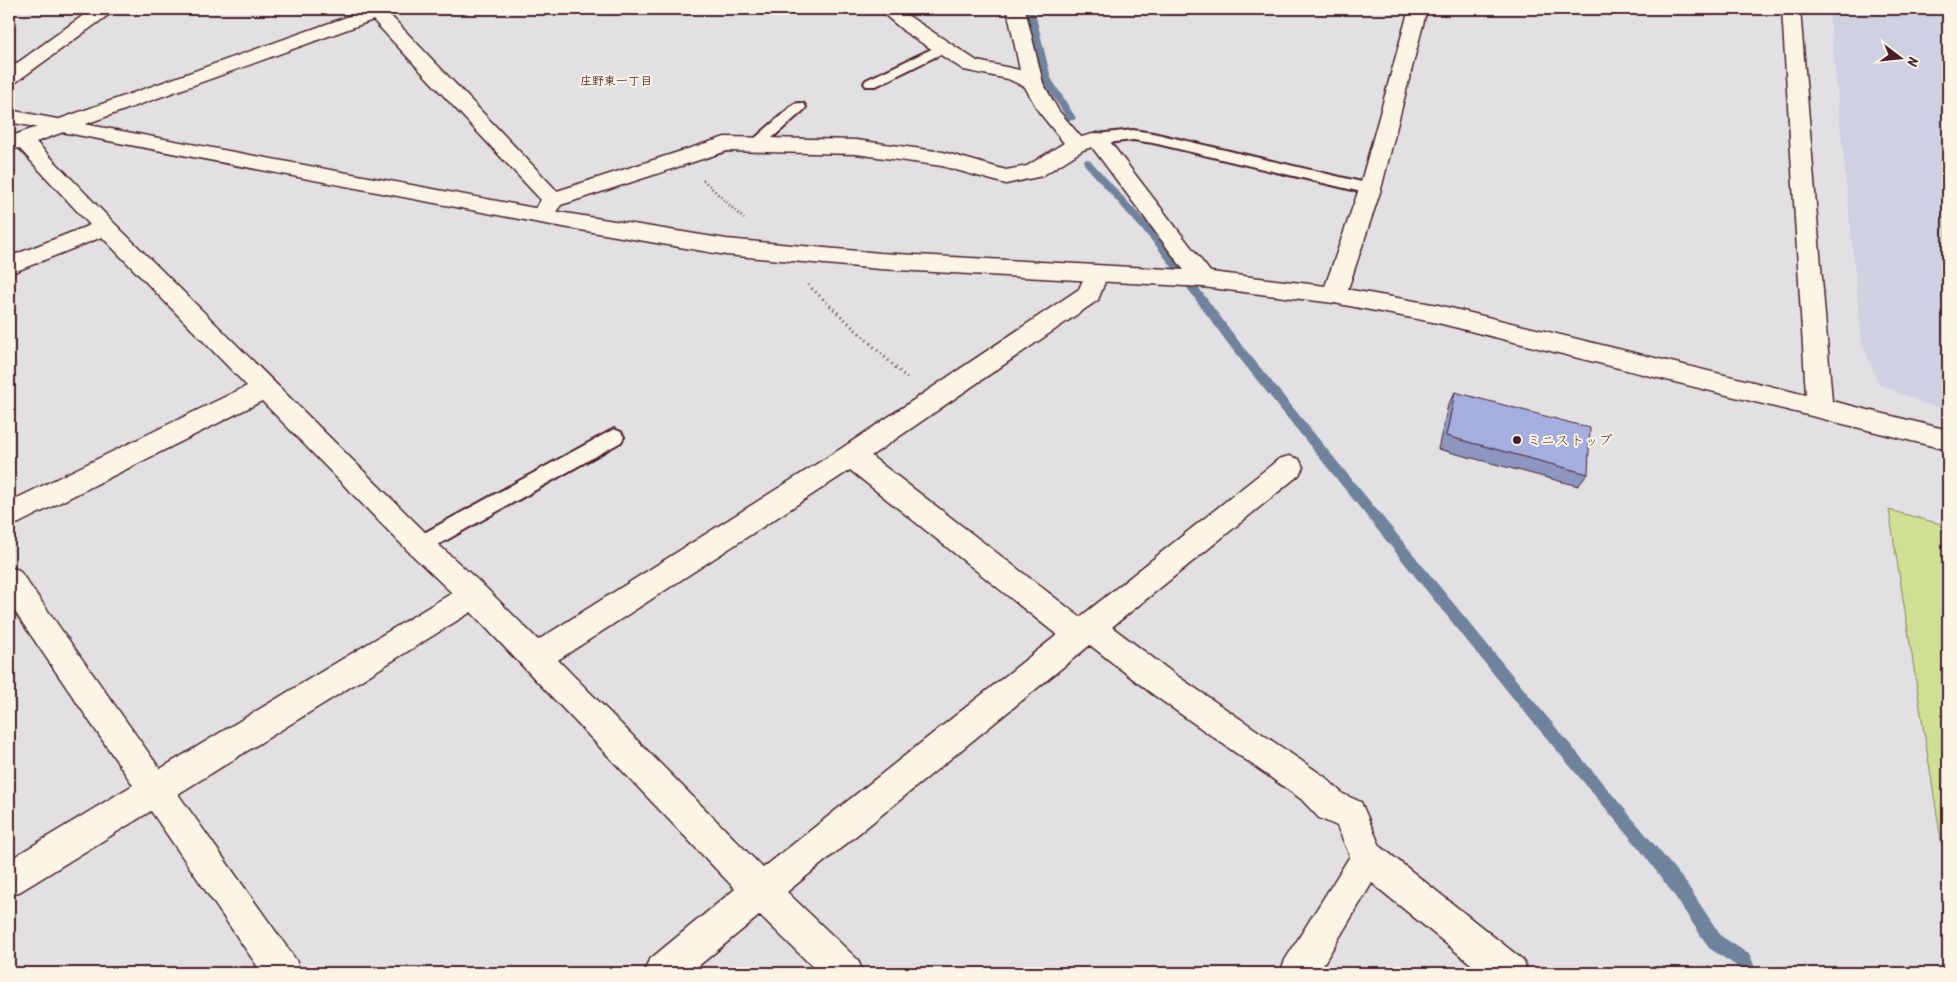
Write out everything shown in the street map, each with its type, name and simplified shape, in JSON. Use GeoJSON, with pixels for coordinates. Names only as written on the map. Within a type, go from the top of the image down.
{"type":"FeatureCollection","features":[{"type":"Feature","properties":{"kind":"street"},"geometry":{"type":"LineString","coordinates":[[9,78],[104,9]]}},
{"type":"Feature","properties":{"kind":"street"},"geometry":{"type":"LineString","coordinates":[[887,9],[971,66],[1014,74],[1033,83]]}},
{"type":"Feature","properties":{"kind":"street"},"geometry":{"type":"LineString","coordinates":[[1016,9],[1033,83],[1049,112],[1086,142],[1203,279]]}},
{"type":"Feature","properties":{"kind":"street"},"geometry":{"type":"LineString","coordinates":[[1334,295],[1370,189],[1418,9]]}},
{"type":"Feature","properties":{"kind":"street"},"geometry":{"type":"LineString","coordinates":[[1791,9],[1820,408]]}},
{"type":"Feature","properties":{"kind":"street"},"geometry":{"type":"LineString","coordinates":[[546,208],[381,10],[15,141],[105,227],[420,545],[474,595],[761,891],[845,973]]}},
{"type":"Feature","properties":{"kind":"street"},"geometry":{"type":"LineString","coordinates":[[9,116],[546,208],[660,237],[748,249],[799,255],[1203,279],[1334,295],[1438,314],[1948,440]]}},
{"type":"Feature","properties":{"kind":"street"},"geometry":{"type":"LineString","coordinates":[[546,208],[724,144],[856,147],[942,159],[1006,176],[1034,171],[1086,142]]}},
{"type":"Feature","properties":{"kind":"street"},"geometry":{"type":"LineString","coordinates":[[9,266],[105,227]]}},
{"type":"Feature","properties":{"kind":"street"},"geometry":{"type":"LineString","coordinates":[[534,659],[851,456],[1090,294],[1096,274]]}},
{"type":"Feature","properties":{"kind":"street"},"geometry":{"type":"LineString","coordinates":[[9,515],[266,388]]}},
{"type":"Feature","properties":{"kind":"street"},"geometry":{"type":"LineString","coordinates":[[851,456],[1085,631],[1312,788],[1331,806],[1349,814],[1368,858],[1510,973]]}},
{"type":"Feature","properties":{"kind":"street"},"geometry":{"type":"LineString","coordinates":[[662,973],[761,891],[1289,467]]}},
{"type":"Feature","properties":{"kind":"street"},"geometry":{"type":"LineString","coordinates":[[9,579],[283,973]]}},
{"type":"Feature","properties":{"kind":"street"},"geometry":{"type":"LineString","coordinates":[[9,879],[474,595]]}},
{"type":"Feature","properties":{"kind":"street"},"geometry":{"type":"LineString","coordinates":[[1298,973],[1368,858]]}},
{"type":"Feature","properties":{"kind":"lane"},"geometry":{"type":"LineString","coordinates":[[870,83],[942,48]]}},
{"type":"Feature","properties":{"kind":"lane"},"geometry":{"type":"LineString","coordinates":[[758,144],[800,108]]}},
{"type":"Feature","properties":{"kind":"lane"},"geometry":{"type":"LineString","coordinates":[[1086,142],[1133,135],[1153,138],[1370,189]]}},
{"type":"Feature","properties":{"kind":"lane"},"geometry":{"type":"LineString","coordinates":[[420,545],[614,437]]}},
{"type":"Feature","properties":{"kind":"path"},"geometry":{"type":"LineString","coordinates":[[681,158],[746,222],[748,249]]}},
{"type":"Feature","properties":{"kind":"path"},"geometry":{"type":"LineString","coordinates":[[799,255],[793,271],[931,401]]}},
{"type":"Feature","properties":{"kind":"shaded area"},"geometry":{"type":"Polygon","coordinates":[[[1829,9],[1948,9],[1948,410],[1924,404],[1879,384],[1862,344],[1829,9]]]}},
{"type":"Feature","properties":{"kind":"green space"},"geometry":{"type":"Polygon","coordinates":[[[1889,510],[1948,526],[1948,884],[1889,510]]]}},
{"type":"Feature","properties":{"kind":"building"},"geometry":{"type":"Polygon","coordinates":[[[1455,392],[1590,428],[1588,474],[1446,436],[1455,392]]]}},
{"type":"Feature","properties":{"kind":"waterway"},"geometry":{"type":"LineString","coordinates":[[1030,9],[1046,78],[1071,118]]}},
{"type":"Feature","properties":{"kind":"waterway"},"geometry":{"type":"LineString","coordinates":[[1087,162],[1161,245],[1236,346],[1522,698],[1643,842],[1680,889],[1715,942],[1744,961],[1749,973]]}},
{"type":"Feature","properties":{"kind":"place","name":"ミニストップ"},"geometry":{"type":"Point","coordinates":[1517,440]}},
{"type":"Feature","properties":{"kind":"district","name":"庄野東一丁目"},"geometry":{"type":"Point","coordinates":[616,81]}}]}
